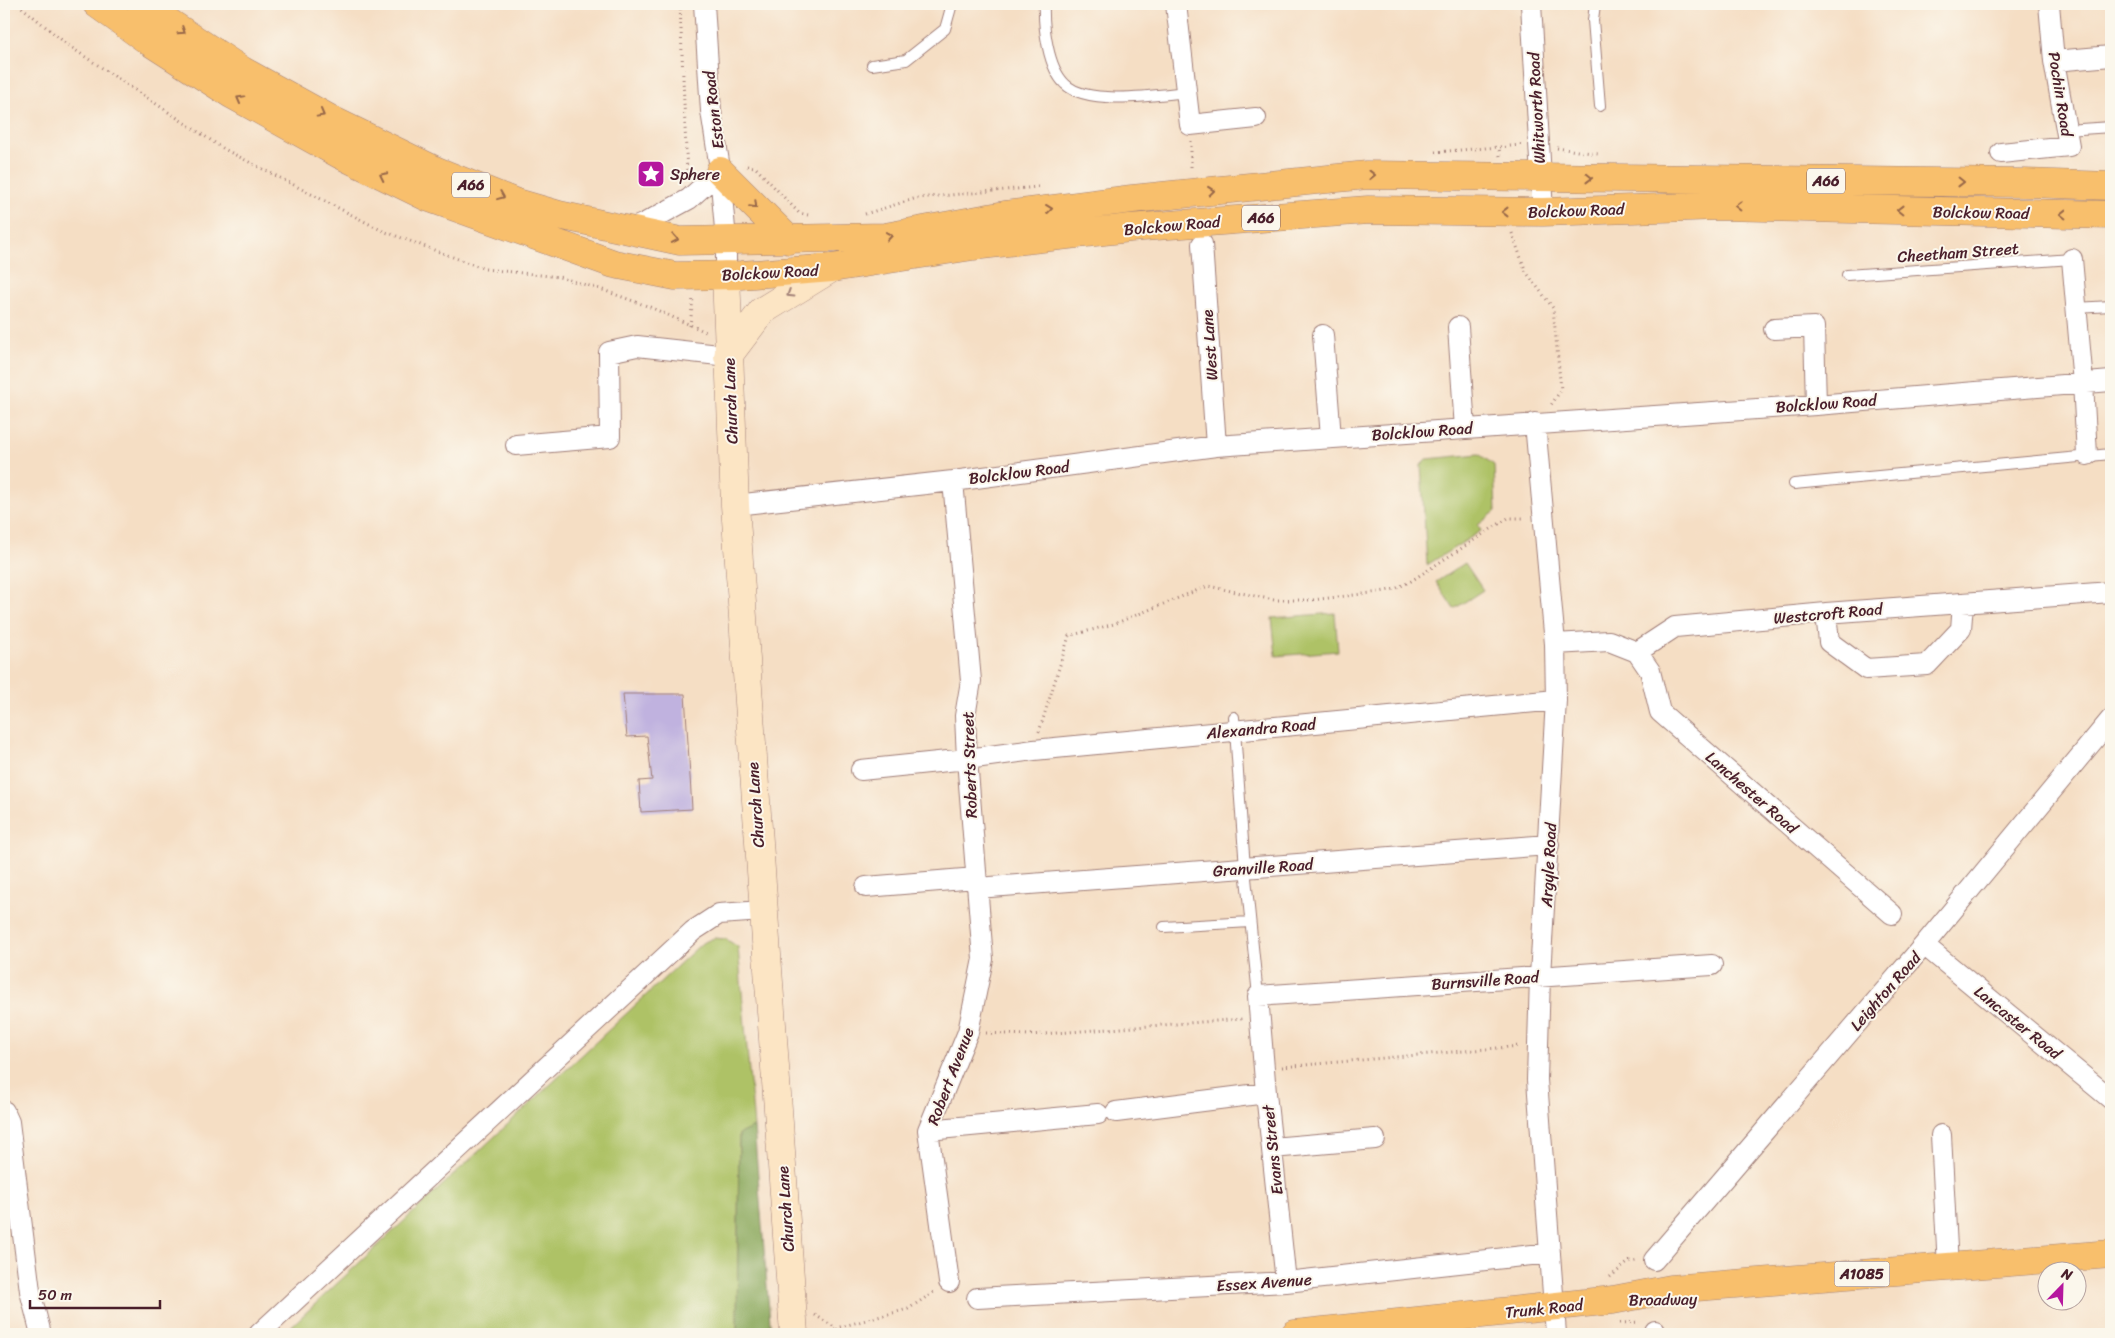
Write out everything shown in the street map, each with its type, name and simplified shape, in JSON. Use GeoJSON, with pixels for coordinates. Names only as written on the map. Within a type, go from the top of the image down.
{"type":"FeatureCollection","features":[{"type":"Feature","properties":{"kind":"main road","name":"Bolckow Road"},"geometry":{"type":"LineString","coordinates":[[97,4],[150,42],[231,94],[341,155],[427,197],[506,227],[614,264],[675,276],[726,275],[832,268],[973,246],[1130,228],[1368,210],[1543,212],[1720,206],[2111,215]]}},
{"type":"Feature","properties":{"kind":"main road","name":"A66"},"geometry":{"type":"LineString","coordinates":[[141,4],[242,71],[332,120],[437,170],[514,202],[559,215],[680,241],[789,240]]}},
{"type":"Feature","properties":{"kind":"main road"},"geometry":{"type":"LineString","coordinates":[[720,172],[789,240]]}},
{"type":"Feature","properties":{"kind":"main road","name":"Bolckow Road"},"geometry":{"type":"LineString","coordinates":[[789,240],[885,237],[1005,215],[1132,199],[1367,175],[2024,183],[2111,186]]}},
{"type":"Feature","properties":{"kind":"main road","name":"Broadway"},"geometry":{"type":"LineString","coordinates":[[1614,1300],[1671,1289],[2111,1254]]}},
{"type":"Feature","properties":{"kind":"main road"},"geometry":{"type":"LineString","coordinates":[[2088,1268],[2111,1267]]}},
{"type":"Feature","properties":{"kind":"main road","name":"Broadway"},"geometry":{"type":"LineString","coordinates":[[1614,1300],[1675,1301],[2038,1273]]}},
{"type":"Feature","properties":{"kind":"main road","name":"Trunk Road"},"geometry":{"type":"LineString","coordinates":[[1295,1334],[1614,1300]]}},
{"type":"Feature","properties":{"kind":"street","name":"Eston Road"},"geometry":{"type":"LineString","coordinates":[[704,4],[711,111],[720,172],[726,240],[726,275]]}},
{"type":"Feature","properties":{"kind":"street"},"geometry":{"type":"LineString","coordinates":[[1176,4],[1190,125],[1256,118]]}},
{"type":"Feature","properties":{"kind":"street","name":"Whitworth Road"},"geometry":{"type":"LineString","coordinates":[[1531,4],[1543,212]]}},
{"type":"Feature","properties":{"kind":"street","name":"Pochin Road"},"geometry":{"type":"LineString","coordinates":[[2001,152],[2069,146],[2054,61],[2049,4]]}},
{"type":"Feature","properties":{"kind":"street"},"geometry":{"type":"LineString","coordinates":[[2054,61],[2111,56]]}},
{"type":"Feature","properties":{"kind":"street"},"geometry":{"type":"LineString","coordinates":[[629,230],[646,223],[689,199],[720,172]]}},
{"type":"Feature","properties":{"kind":"street","name":"West Lane"},"geometry":{"type":"LineString","coordinates":[[1202,244],[1216,446]]}},
{"type":"Feature","properties":{"kind":"street"},"geometry":{"type":"LineString","coordinates":[[2072,259],[2083,383],[2087,455]]}},
{"type":"Feature","properties":{"kind":"street"},"geometry":{"type":"LineString","coordinates":[[516,445],[610,437],[609,352],[638,346],[728,356],[762,311],[832,268]]}},
{"type":"Feature","properties":{"kind":"street","name":"Church Lane"},"geometry":{"type":"LineString","coordinates":[[726,275],[735,505],[794,1334]]}},
{"type":"Feature","properties":{"kind":"street"},"geometry":{"type":"LineString","coordinates":[[1458,327],[1465,429]]}},
{"type":"Feature","properties":{"kind":"street"},"geometry":{"type":"LineString","coordinates":[[1774,329],[1814,327],[1816,405]]}},
{"type":"Feature","properties":{"kind":"street"},"geometry":{"type":"LineString","coordinates":[[1323,335],[1331,438]]}},
{"type":"Feature","properties":{"kind":"street","name":"Bolcklow Road"},"geometry":{"type":"LineString","coordinates":[[735,505],[953,481],[1216,446],[1816,405],[2111,381]]}},
{"type":"Feature","properties":{"kind":"street","name":"Argyle Road"},"geometry":{"type":"LineString","coordinates":[[1535,423],[1555,644],[1556,700],[1540,976],[1537,1080],[1556,1334]]}},
{"type":"Feature","properties":{"kind":"street","name":"Roberts Street"},"geometry":{"type":"LineString","coordinates":[[953,481],[971,681],[965,716],[983,959]]}},
{"type":"Feature","properties":{"kind":"street","name":"Westcroft Road"},"geometry":{"type":"LineString","coordinates":[[1637,652],[1675,626],[2111,592]]}},
{"type":"Feature","properties":{"kind":"street"},"geometry":{"type":"LineString","coordinates":[[1826,613],[1829,642],[1866,669],[1927,665],[1961,629],[1963,603]]}},
{"type":"Feature","properties":{"kind":"street"},"geometry":{"type":"LineString","coordinates":[[1555,644],[1609,641],[1637,652]]}},
{"type":"Feature","properties":{"kind":"street","name":"Lanchester Road"},"geometry":{"type":"LineString","coordinates":[[1637,652],[1650,672],[1660,712],[1892,914]]}},
{"type":"Feature","properties":{"kind":"street","name":"Alexandra Road"},"geometry":{"type":"LineString","coordinates":[[861,770],[967,760],[1235,724],[1556,700]]}},
{"type":"Feature","properties":{"kind":"street","name":"Leighton Road"},"geometry":{"type":"LineString","coordinates":[[1654,1260],[1924,945],[2111,719]]}},
{"type":"Feature","properties":{"kind":"street","name":"Granville Road"},"geometry":{"type":"LineString","coordinates":[[866,887],[976,883],[1245,868],[1549,845]]}},
{"type":"Feature","properties":{"kind":"street"},"geometry":{"type":"LineString","coordinates":[[259,1334],[693,931],[719,914],[763,911]]}},
{"type":"Feature","properties":{"kind":"street","name":"Lancaster Road"},"geometry":{"type":"LineString","coordinates":[[1924,945],[2111,1099]]}},
{"type":"Feature","properties":{"kind":"street","name":"Robert Avenue"},"geometry":{"type":"LineString","coordinates":[[949,1282],[928,1130],[968,1032],[983,959]]}},
{"type":"Feature","properties":{"kind":"street","name":"Burnsville Road"},"geometry":{"type":"LineString","coordinates":[[1258,996],[1712,964]]}},
{"type":"Feature","properties":{"kind":"street","name":"Evans Street"},"geometry":{"type":"LineString","coordinates":[[1258,996],[1286,1282]]}},
{"type":"Feature","properties":{"kind":"street"},"geometry":{"type":"LineString","coordinates":[[928,1130],[1107,1113],[1266,1093]]}},
{"type":"Feature","properties":{"kind":"street"},"geometry":{"type":"LineString","coordinates":[[4,1111],[9,1122],[30,1290],[41,1334]]}},
{"type":"Feature","properties":{"kind":"street"},"geometry":{"type":"LineString","coordinates":[[1941,1135],[1948,1267]]}},
{"type":"Feature","properties":{"kind":"street"},"geometry":{"type":"LineString","coordinates":[[1272,1148],[1375,1139]]}},
{"type":"Feature","properties":{"kind":"street","name":"Essex Avenue"},"geometry":{"type":"LineString","coordinates":[[977,1298],[1286,1282],[1550,1253]]}},
{"type":"Feature","properties":{"kind":"lane"},"geometry":{"type":"LineString","coordinates":[[872,64],[906,60],[945,29],[952,4]]}},
{"type":"Feature","properties":{"kind":"lane"},"geometry":{"type":"LineString","coordinates":[[1044,4],[1043,23],[1053,65],[1065,85],[1083,94],[1131,98],[1186,92]]}},
{"type":"Feature","properties":{"kind":"lane"},"geometry":{"type":"LineString","coordinates":[[1595,4],[1593,20],[1600,106]]}},
{"type":"Feature","properties":{"kind":"lane"},"geometry":{"type":"LineString","coordinates":[[2066,130],[2111,127]]}},
{"type":"Feature","properties":{"kind":"lane","name":"Cheetham Street"},"geometry":{"type":"LineString","coordinates":[[1847,275],[2072,259]]}},
{"type":"Feature","properties":{"kind":"lane"},"geometry":{"type":"LineString","coordinates":[[2076,308],[2111,306]]}},
{"type":"Feature","properties":{"kind":"lane"},"geometry":{"type":"LineString","coordinates":[[1794,484],[2111,454]]}},
{"type":"Feature","properties":{"kind":"lane"},"geometry":{"type":"LineString","coordinates":[[1235,724],[1245,868],[1258,996]]}},
{"type":"Feature","properties":{"kind":"lane"},"geometry":{"type":"LineString","coordinates":[[1164,927],[1250,922]]}},
{"type":"Feature","properties":{"kind":"path"},"geometry":{"type":"LineString","coordinates":[[680,4],[689,199]]}},
{"type":"Feature","properties":{"kind":"path"},"geometry":{"type":"LineString","coordinates":[[1182,172],[1192,171],[1190,125]]}},
{"type":"Feature","properties":{"kind":"path"},"geometry":{"type":"LineString","coordinates":[[856,217],[917,198],[1045,186]]}},
{"type":"Feature","properties":{"kind":"path"},"geometry":{"type":"LineString","coordinates":[[690,326],[696,276]]}},
{"type":"Feature","properties":{"kind":"path"},"geometry":{"type":"LineString","coordinates":[[1034,750],[1069,636],[1114,624],[1208,586],[1274,600],[1312,600],[1357,596],[1395,589],[1411,581],[1508,518],[1544,517]]}},
{"type":"Feature","properties":{"kind":"path"},"geometry":{"type":"LineString","coordinates":[[968,1032],[1029,1036],[1260,1018]]}},
{"type":"Feature","properties":{"kind":"path"},"geometry":{"type":"LineString","coordinates":[[1264,1069],[1538,1044]]}},
{"type":"Feature","properties":{"kind":"path"},"geometry":{"type":"LineString","coordinates":[[836,1334],[836,1328],[908,1309],[949,1282]]}},
{"type":"Feature","properties":{"kind":"green space"},"geometry":{"type":"Polygon","coordinates":[[[1479,454],[1494,465],[1496,511],[1478,525],[1481,531],[1427,565],[1421,465],[1427,459],[1479,454]]]}},
{"type":"Feature","properties":{"kind":"green space"},"geometry":{"type":"Polygon","coordinates":[[[1465,563],[1483,590],[1454,609],[1436,582],[1465,563]]]}},
{"type":"Feature","properties":{"kind":"green space"},"geometry":{"type":"Polygon","coordinates":[[[1335,613],[1338,651],[1276,656],[1272,618],[1335,613]]]}},
{"type":"Feature","properties":{"kind":"green space"},"geometry":{"type":"Polygon","coordinates":[[[714,938],[726,939],[738,947],[754,1127],[739,1135],[737,1334],[283,1334],[702,943],[714,938]]]}},
{"type":"Feature","properties":{"kind":"green space"},"geometry":{"type":"Polygon","coordinates":[[[754,1127],[771,1334],[737,1334],[739,1134],[754,1127]]]}},
{"type":"Feature","properties":{"kind":"building"},"geometry":{"type":"Polygon","coordinates":[[[623,694],[685,694],[692,809],[641,812],[639,781],[652,780],[647,736],[627,737],[623,694]]]}},
{"type":"Feature","properties":{"kind":"place","name":"Sphere"},"geometry":{"type":"Point","coordinates":[651,174]}}]}
